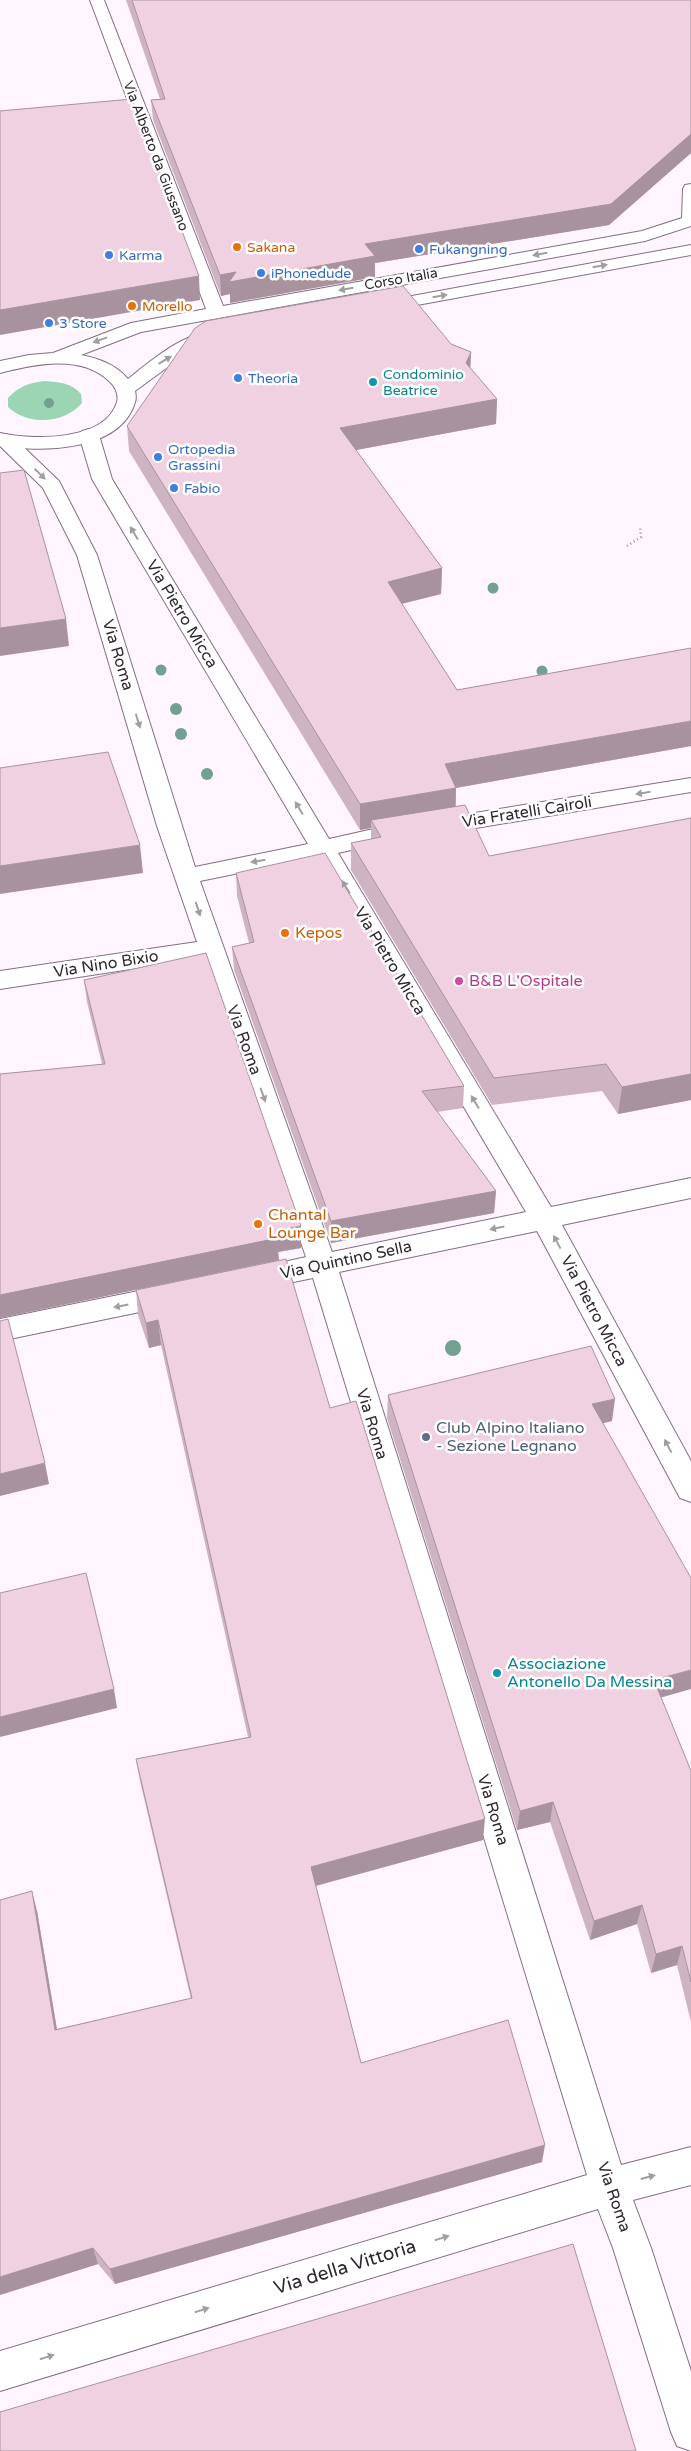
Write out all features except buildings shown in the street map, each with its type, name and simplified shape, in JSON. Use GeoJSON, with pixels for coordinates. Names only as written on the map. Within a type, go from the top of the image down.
{"type":"FeatureCollection","features":[{"type":"Feature","properties":{"kind":"street","name":"Via Alberto da Giussano"},"geometry":{"type":"LineString","coordinates":[[97,0],[216,312]]}},
{"type":"Feature","properties":{"kind":"street"},"geometry":{"type":"LineString","coordinates":[[690,221],[691,189]]}},
{"type":"Feature","properties":{"kind":"street","name":"Corso Italia"},"geometry":{"type":"LineString","coordinates":[[56,358],[138,327],[645,236],[690,221]]}},
{"type":"Feature","properties":{"kind":"street","name":"Corso Italia"},"geometry":{"type":"LineString","coordinates":[[364,310],[691,250]]}},
{"type":"Feature","properties":{"kind":"street"},"geometry":{"type":"LineString","coordinates":[[126,389],[161,362],[202,339],[230,334]]}},
{"type":"Feature","properties":{"kind":"street"},"geometry":{"type":"LineString","coordinates":[[0,367],[34,359],[80,360],[101,367],[117,377],[126,389],[126,402],[121,414],[108,425],[89,435],[48,444],[3,440]]}},
{"type":"Feature","properties":{"kind":"street","name":"Via Pietro Micca"},"geometry":{"type":"LineString","coordinates":[[89,435],[102,479],[544,1218],[691,1489]]}},
{"type":"Feature","properties":{"kind":"street","name":"Via Roma"},"geometry":{"type":"LineString","coordinates":[[3,440],[52,485],[87,555],[169,826],[323,1265],[572,2062],[609,2187],[632,2248],[691,2432]]}},
{"type":"Feature","properties":{"kind":"street","name":"Via Fratelli Cairoli"},"geometry":{"type":"LineString","coordinates":[[188,877],[212,869],[324,850],[369,838],[691,785]]}},
{"type":"Feature","properties":{"kind":"street","name":"Via Nino Bixio"},"geometry":{"type":"LineString","coordinates":[[0,980],[211,948]]}},
{"type":"Feature","properties":{"kind":"street","name":"Via Quintino Sella"},"geometry":{"type":"LineString","coordinates":[[225,1285],[691,1188]]}},
{"type":"Feature","properties":{"kind":"street"},"geometry":{"type":"LineString","coordinates":[[0,1330],[196,1291]]}},
{"type":"Feature","properties":{"kind":"street","name":"Via della Vittoria"},"geometry":{"type":"LineString","coordinates":[[0,2371],[609,2187],[691,2166]]}},
{"type":"Feature","properties":{"kind":"path"},"geometry":{"type":"LineString","coordinates":[[627,546],[641,537],[640,526]]}},
{"type":"Feature","properties":{"kind":"green space"},"geometry":{"type":"Polygon","coordinates":[[[45,381],[73,387],[81,394],[82,403],[66,415],[46,420],[35,420],[25,417],[8,407],[8,398],[20,388],[45,381]]]}},
{"type":"Feature","properties":{"kind":"place","name":"Sakana"},"geometry":{"type":"Point","coordinates":[237,247]}},
{"type":"Feature","properties":{"kind":"place","name":"Fukangning"},"geometry":{"type":"Point","coordinates":[419,249]}},
{"type":"Feature","properties":{"kind":"place","name":"Karma"},"geometry":{"type":"Point","coordinates":[109,255]}},
{"type":"Feature","properties":{"kind":"place","name":"iPhonedude"},"geometry":{"type":"Point","coordinates":[261,273]}},
{"type":"Feature","properties":{"kind":"place","name":"Morello"},"geometry":{"type":"Point","coordinates":[132,306]}},
{"type":"Feature","properties":{"kind":"place","name":"3 Store"},"geometry":{"type":"Point","coordinates":[49,323]}},
{"type":"Feature","properties":{"kind":"place","name":"Theoria"},"geometry":{"type":"Point","coordinates":[238,378]}},
{"type":"Feature","properties":{"kind":"place","name":"Condominio Beatrice"},"geometry":{"type":"Point","coordinates":[373,382]}},
{"type":"Feature","properties":{"kind":"place","name":"Ortopedia Grassini"},"geometry":{"type":"Point","coordinates":[158,457]}},
{"type":"Feature","properties":{"kind":"place","name":"Fabio"},"geometry":{"type":"Point","coordinates":[174,488]}},
{"type":"Feature","properties":{"kind":"place","name":"Kepos"},"geometry":{"type":"Point","coordinates":[285,933]}},
{"type":"Feature","properties":{"kind":"place","name":"B&B L'Ospitale"},"geometry":{"type":"Point","coordinates":[459,981]}},
{"type":"Feature","properties":{"kind":"place","name":"Chantal Lounge Bar"},"geometry":{"type":"Point","coordinates":[258,1224]}},
{"type":"Feature","properties":{"kind":"place","name":"Club Alpino Italiano - Sezione Legnano"},"geometry":{"type":"Point","coordinates":[426,1437]}},
{"type":"Feature","properties":{"kind":"place","name":"Associazione Antonello Da Messina"},"geometry":{"type":"Point","coordinates":[497,1673]}}]}
